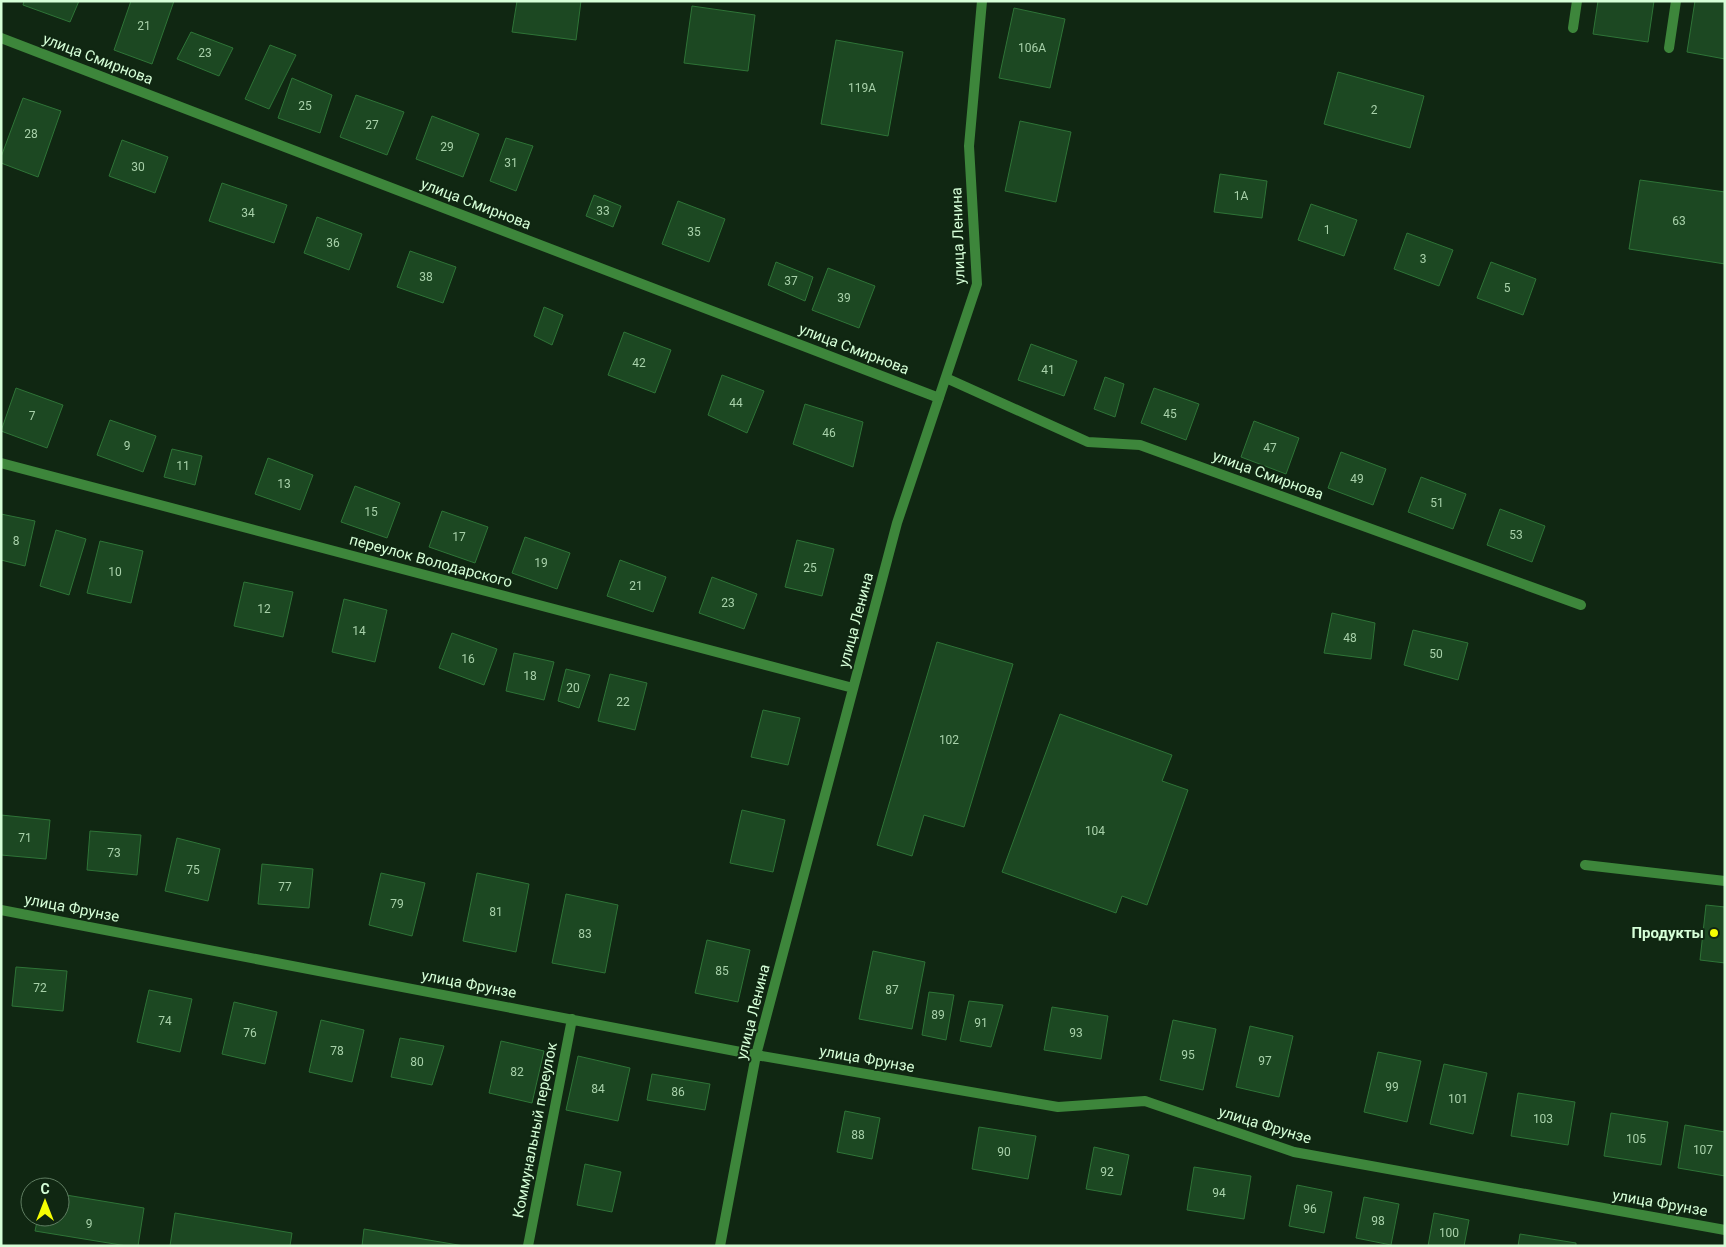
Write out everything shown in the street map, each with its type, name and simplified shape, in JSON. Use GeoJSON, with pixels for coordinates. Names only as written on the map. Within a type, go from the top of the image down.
{"type":"FeatureCollection","features":[{"type":"Feature","properties":{"kind":"street","name":"улица Ленина"},"geometry":{"type":"LineString","coordinates":[[720,1246],[756,1054],[897,522],[978,284],[968,146],[982,1]]}},
{"type":"Feature","properties":{"kind":"street"},"geometry":{"type":"LineString","coordinates":[[1573,28],[1578,1]]}},
{"type":"Feature","properties":{"kind":"street"},"geometry":{"type":"LineString","coordinates":[[1669,48],[1676,1]]}},
{"type":"Feature","properties":{"kind":"street","name":"улица Смирнова"},"geometry":{"type":"LineString","coordinates":[[1,38],[939,398]]}},
{"type":"Feature","properties":{"kind":"street","name":"улица Смирнова"},"geometry":{"type":"LineString","coordinates":[[946,378],[1088,442],[1140,445],[1581,605]]}},
{"type":"Feature","properties":{"kind":"street","name":"переулок Володарского"},"geometry":{"type":"LineString","coordinates":[[1,463],[853,688]]}},
{"type":"Feature","properties":{"kind":"street"},"geometry":{"type":"LineString","coordinates":[[1584,866],[1725,881]]}},
{"type":"Feature","properties":{"kind":"street","name":"улица Фрунзе"},"geometry":{"type":"LineString","coordinates":[[1,910],[756,1054],[1058,1107],[1146,1102],[1294,1152],[1725,1230]]}},
{"type":"Feature","properties":{"kind":"street","name":"Коммунальный переулок"},"geometry":{"type":"LineString","coordinates":[[528,1246],[572,1019]]}},
{"type":"Feature","properties":{"kind":"building"},"geometry":{"type":"Polygon","coordinates":[[[24,1],[79,1],[70,22],[23,5],[24,1]]]}},
{"type":"Feature","properties":{"kind":"building"},"geometry":{"type":"Polygon","coordinates":[[[131,1],[174,1],[152,64],[114,50],[131,1]]]}},
{"type":"Feature","properties":{"kind":"building"},"geometry":{"type":"Polygon","coordinates":[[[517,1],[581,1],[576,40],[512,32],[517,1]]]}},
{"type":"Feature","properties":{"kind":"building"},"geometry":{"type":"Polygon","coordinates":[[[1598,1],[1654,1],[1648,42],[1593,34],[1598,1]]]}},
{"type":"Feature","properties":{"kind":"building"},"geometry":{"type":"Polygon","coordinates":[[[1695,1],[1725,1],[1725,59],[1687,52],[1695,1]]]}},
{"type":"Feature","properties":{"kind":"building"},"geometry":{"type":"Polygon","coordinates":[[[692,6],[755,15],[748,71],[684,63],[692,6]]]}},
{"type":"Feature","properties":{"kind":"building"},"geometry":{"type":"Polygon","coordinates":[[[1014,8],[1065,19],[1050,88],[999,78],[1014,8]]]}},
{"type":"Feature","properties":{"kind":"building"},"geometry":{"type":"Polygon","coordinates":[[[191,32],[233,48],[219,76],[177,59],[191,32]]]}},
{"type":"Feature","properties":{"kind":"building"},"geometry":{"type":"Polygon","coordinates":[[[836,40],[903,52],[888,136],[821,124],[836,40]]]}},
{"type":"Feature","properties":{"kind":"building"},"geometry":{"type":"Polygon","coordinates":[[[270,45],[296,55],[269,109],[245,99],[270,45]]]}},
{"type":"Feature","properties":{"kind":"building"},"geometry":{"type":"Polygon","coordinates":[[[1338,72],[1424,96],[1410,148],[1324,124],[1338,72]]]}},
{"type":"Feature","properties":{"kind":"building"},"geometry":{"type":"Polygon","coordinates":[[[292,78],[332,95],[320,133],[278,118],[292,78]]]}},
{"type":"Feature","properties":{"kind":"building"},"geometry":{"type":"Polygon","coordinates":[[[356,95],[404,112],[387,155],[340,137],[356,95]]]}},
{"type":"Feature","properties":{"kind":"building"},"geometry":{"type":"Polygon","coordinates":[[[23,98],[61,111],[38,177],[1,163],[1,157],[23,98]]]}},
{"type":"Feature","properties":{"kind":"building"},"geometry":{"type":"Polygon","coordinates":[[[432,116],[479,134],[463,177],[416,159],[432,116]]]}},
{"type":"Feature","properties":{"kind":"building"},"geometry":{"type":"Polygon","coordinates":[[[1020,121],[1071,132],[1056,202],[1005,191],[1020,121]]]}},
{"type":"Feature","properties":{"kind":"building"},"geometry":{"type":"Polygon","coordinates":[[[506,138],[533,146],[516,191],[490,181],[506,138]]]}},
{"type":"Feature","properties":{"kind":"building"},"geometry":{"type":"Polygon","coordinates":[[[122,140],[168,157],[155,193],[109,176],[122,140]]]}},
{"type":"Feature","properties":{"kind":"building"},"geometry":{"type":"Polygon","coordinates":[[[1220,174],[1267,181],[1262,218],[1214,212],[1220,174]]]}},
{"type":"Feature","properties":{"kind":"building"},"geometry":{"type":"Polygon","coordinates":[[[1640,180],[1725,192],[1725,264],[1629,249],[1640,180]]]}},
{"type":"Feature","properties":{"kind":"building"},"geometry":{"type":"Polygon","coordinates":[[[222,183],[287,205],[274,243],[209,221],[222,183]]]}},
{"type":"Feature","properties":{"kind":"building"},"geometry":{"type":"Polygon","coordinates":[[[594,195],[621,206],[613,227],[586,216],[594,195]]]}},
{"type":"Feature","properties":{"kind":"building"},"geometry":{"type":"Polygon","coordinates":[[[678,201],[725,219],[709,262],[662,244],[678,201]]]}},
{"type":"Feature","properties":{"kind":"building"},"geometry":{"type":"Polygon","coordinates":[[[1311,204],[1357,220],[1344,256],[1298,240],[1311,204]]]}},
{"type":"Feature","properties":{"kind":"building"},"geometry":{"type":"Polygon","coordinates":[[[317,217],[362,234],[349,270],[304,253],[317,217]]]}},
{"type":"Feature","properties":{"kind":"building"},"geometry":{"type":"Polygon","coordinates":[[[1407,233],[1453,250],[1439,286],[1394,269],[1407,233]]]}},
{"type":"Feature","properties":{"kind":"building"},"geometry":{"type":"Polygon","coordinates":[[[410,251],[456,267],[443,303],[397,287],[410,251]]]}},
{"type":"Feature","properties":{"kind":"building"},"geometry":{"type":"Polygon","coordinates":[[[776,262],[813,277],[805,301],[768,285],[776,262]]]}},
{"type":"Feature","properties":{"kind":"building"},"geometry":{"type":"Polygon","coordinates":[[[1491,262],[1536,279],[1523,315],[1477,298],[1491,262]]]}},
{"type":"Feature","properties":{"kind":"building"},"geometry":{"type":"Polygon","coordinates":[[[828,268],[875,286],[859,328],[812,310],[828,268]]]}},
{"type":"Feature","properties":{"kind":"building"},"geometry":{"type":"Polygon","coordinates":[[[544,307],[563,315],[552,345],[534,336],[544,307]]]}},
{"type":"Feature","properties":{"kind":"building"},"geometry":{"type":"Polygon","coordinates":[[[624,332],[671,350],[655,393],[608,375],[624,332]]]}},
{"type":"Feature","properties":{"kind":"building"},"geometry":{"type":"Polygon","coordinates":[[[1031,344],[1077,361],[1064,396],[1018,380],[1031,344]]]}},
{"type":"Feature","properties":{"kind":"building"},"geometry":{"type":"Polygon","coordinates":[[[722,375],[764,391],[747,433],[708,415],[722,375]]]}},
{"type":"Feature","properties":{"kind":"building"},"geometry":{"type":"Polygon","coordinates":[[[1105,377],[1124,384],[1115,417],[1094,409],[1105,377]]]}},
{"type":"Feature","properties":{"kind":"building"},"geometry":{"type":"Polygon","coordinates":[[[16,388],[63,405],[47,448],[1,431],[16,388]]]}},
{"type":"Feature","properties":{"kind":"building"},"geometry":{"type":"Polygon","coordinates":[[[1154,388],[1199,404],[1186,440],[1141,423],[1154,388]]]}},
{"type":"Feature","properties":{"kind":"building"},"geometry":{"type":"Polygon","coordinates":[[[805,404],[863,422],[853,467],[793,444],[805,404]]]}},
{"type":"Feature","properties":{"kind":"building"},"geometry":{"type":"Polygon","coordinates":[[[110,420],[156,436],[143,472],[97,455],[110,420]]]}},
{"type":"Feature","properties":{"kind":"building"},"geometry":{"type":"Polygon","coordinates":[[[1254,421],[1299,438],[1286,474],[1241,457],[1254,421]]]}},
{"type":"Feature","properties":{"kind":"building"},"geometry":{"type":"Polygon","coordinates":[[[172,449],[202,456],[195,485],[164,477],[172,449]]]}},
{"type":"Feature","properties":{"kind":"building"},"geometry":{"type":"Polygon","coordinates":[[[1341,452],[1386,469],[1373,505],[1328,488],[1341,452]]]}},
{"type":"Feature","properties":{"kind":"building"},"geometry":{"type":"Polygon","coordinates":[[[268,458],[313,475],[300,510],[255,494],[268,458]]]}},
{"type":"Feature","properties":{"kind":"building"},"geometry":{"type":"Polygon","coordinates":[[[1421,477],[1466,494],[1453,529],[1408,512],[1421,477]]]}},
{"type":"Feature","properties":{"kind":"building"},"geometry":{"type":"Polygon","coordinates":[[[355,486],[400,503],[387,538],[341,522],[355,486]]]}},
{"type":"Feature","properties":{"kind":"building"},"geometry":{"type":"Polygon","coordinates":[[[1500,509],[1545,526],[1532,562],[1487,545],[1500,509]]]}},
{"type":"Feature","properties":{"kind":"building"},"geometry":{"type":"Polygon","coordinates":[[[442,511],[488,527],[475,563],[429,547],[442,511]]]}},
{"type":"Feature","properties":{"kind":"building"},"geometry":{"type":"Polygon","coordinates":[[[1,514],[35,521],[25,566],[1,560],[1,514]]]}},
{"type":"Feature","properties":{"kind":"building"},"geometry":{"type":"Polygon","coordinates":[[[56,530],[86,539],[69,595],[40,586],[56,530]]]}},
{"type":"Feature","properties":{"kind":"building"},"geometry":{"type":"Polygon","coordinates":[[[525,537],[570,553],[557,589],[512,573],[525,537]]]}},
{"type":"Feature","properties":{"kind":"building"},"geometry":{"type":"Polygon","coordinates":[[[797,540],[834,549],[822,596],[785,587],[797,540]]]}},
{"type":"Feature","properties":{"kind":"building"},"geometry":{"type":"Polygon","coordinates":[[[100,541],[143,551],[131,603],[87,593],[100,541]]]}},
{"type":"Feature","properties":{"kind":"building"},"geometry":{"type":"Polygon","coordinates":[[[620,560],[666,577],[653,612],[607,596],[620,560]]]}},
{"type":"Feature","properties":{"kind":"building"},"geometry":{"type":"Polygon","coordinates":[[[712,577],[757,594],[744,629],[699,613],[712,577]]]}},
{"type":"Feature","properties":{"kind":"building"},"geometry":{"type":"Polygon","coordinates":[[[244,582],[293,592],[283,637],[234,626],[244,582]]]}},
{"type":"Feature","properties":{"kind":"building"},"geometry":{"type":"Polygon","coordinates":[[[344,599],[387,610],[375,662],[332,652],[344,599]]]}},
{"type":"Feature","properties":{"kind":"building"},"geometry":{"type":"Polygon","coordinates":[[[1332,613],[1375,623],[1371,659],[1324,653],[1332,613]]]}},
{"type":"Feature","properties":{"kind":"building"},"geometry":{"type":"Polygon","coordinates":[[[1413,630],[1468,643],[1458,680],[1404,665],[1413,630]]]}},
{"type":"Feature","properties":{"kind":"building"},"geometry":{"type":"Polygon","coordinates":[[[452,633],[497,649],[484,685],[439,668],[452,633]]]}},
{"type":"Feature","properties":{"kind":"building"},"geometry":{"type":"Polygon","coordinates":[[[937,642],[1013,664],[964,827],[924,815],[912,856],[877,845],[937,642]]]}},
{"type":"Feature","properties":{"kind":"building"},"geometry":{"type":"Polygon","coordinates":[[[514,653],[554,662],[544,700],[506,691],[514,653]]]}},
{"type":"Feature","properties":{"kind":"building"},"geometry":{"type":"Polygon","coordinates":[[[566,669],[590,675],[579,708],[558,701],[566,669]]]}},
{"type":"Feature","properties":{"kind":"building"},"geometry":{"type":"Polygon","coordinates":[[[610,674],[647,683],[635,730],[598,721],[610,674]]]}},
{"type":"Feature","properties":{"kind":"building"},"geometry":{"type":"Polygon","coordinates":[[[763,710],[800,718],[788,765],[751,757],[763,710]]]}},
{"type":"Feature","properties":{"kind":"building"},"geometry":{"type":"Polygon","coordinates":[[[1060,714],[1172,755],[1162,781],[1188,790],[1147,905],[1122,896],[1116,913],[1002,872],[1060,714]]]}},
{"type":"Feature","properties":{"kind":"building"},"geometry":{"type":"Polygon","coordinates":[[[742,810],[785,820],[773,872],[730,863],[742,810]]]}},
{"type":"Feature","properties":{"kind":"building"},"geometry":{"type":"Polygon","coordinates":[[[1,815],[50,820],[46,859],[1,855],[1,815]]]}},
{"type":"Feature","properties":{"kind":"building"},"geometry":{"type":"Polygon","coordinates":[[[90,831],[141,835],[137,875],[87,870],[90,831]]]}},
{"type":"Feature","properties":{"kind":"building"},"geometry":{"type":"Polygon","coordinates":[[[177,838],[220,849],[208,901],[165,891],[177,838]]]}},
{"type":"Feature","properties":{"kind":"building"},"geometry":{"type":"Polygon","coordinates":[[[262,864],[313,869],[309,908],[258,904],[262,864]]]}},
{"type":"Feature","properties":{"kind":"building"},"geometry":{"type":"Polygon","coordinates":[[[381,873],[425,883],[412,936],[369,925],[381,873]]]}},
{"type":"Feature","properties":{"kind":"building"},"geometry":{"type":"Polygon","coordinates":[[[477,873],[529,884],[516,952],[463,941],[477,873]]]}},
{"type":"Feature","properties":{"kind":"building"},"geometry":{"type":"Polygon","coordinates":[[[566,894],[618,905],[605,973],[552,963],[566,894]]]}},
{"type":"Feature","properties":{"kind":"building","name":"Продукты"},"geometry":{"type":"Polygon","coordinates":[[[1706,905],[1725,907],[1725,963],[1700,960],[1706,905]]]}},
{"type":"Feature","properties":{"kind":"building"},"geometry":{"type":"Polygon","coordinates":[[[707,940],[750,950],[738,1002],[695,993],[707,940]]]}},
{"type":"Feature","properties":{"kind":"building"},"geometry":{"type":"Polygon","coordinates":[[[873,951],[925,962],[912,1029],[859,1019],[873,951]]]}},
{"type":"Feature","properties":{"kind":"building"},"geometry":{"type":"Polygon","coordinates":[[[16,967],[67,971],[63,1011],[12,1006],[16,967]]]}},
{"type":"Feature","properties":{"kind":"building"},"geometry":{"type":"Polygon","coordinates":[[[149,990],[192,999],[180,1052],[137,1042],[149,990]]]}},
{"type":"Feature","properties":{"kind":"building"},"geometry":{"type":"Polygon","coordinates":[[[929,992],[954,995],[946,1040],[922,1035],[929,992]]]}},
{"type":"Feature","properties":{"kind":"building"},"geometry":{"type":"Polygon","coordinates":[[[969,1001],[1003,1005],[991,1047],[960,1041],[969,1001]]]}},
{"type":"Feature","properties":{"kind":"building"},"geometry":{"type":"Polygon","coordinates":[[[234,1002],[277,1012],[265,1064],[222,1054],[234,1002]]]}},
{"type":"Feature","properties":{"kind":"building"},"geometry":{"type":"Polygon","coordinates":[[[1052,1007],[1108,1016],[1101,1059],[1044,1050],[1052,1007]]]}},
{"type":"Feature","properties":{"kind":"building"},"geometry":{"type":"Polygon","coordinates":[[[321,1020],[364,1030],[352,1082],[309,1072],[321,1020]]]}},
{"type":"Feature","properties":{"kind":"building"},"geometry":{"type":"Polygon","coordinates":[[[1173,1020],[1216,1029],[1203,1090],[1160,1080],[1173,1020]]]}},
{"type":"Feature","properties":{"kind":"building"},"geometry":{"type":"Polygon","coordinates":[[[1250,1026],[1293,1036],[1279,1097],[1236,1087],[1250,1026]]]}},
{"type":"Feature","properties":{"kind":"building"},"geometry":{"type":"Polygon","coordinates":[[[400,1038],[444,1046],[432,1085],[391,1077],[400,1038]]]}},
{"type":"Feature","properties":{"kind":"building"},"geometry":{"type":"Polygon","coordinates":[[[501,1041],[544,1051],[532,1103],[489,1093],[501,1041]]]}},
{"type":"Feature","properties":{"kind":"building"},"geometry":{"type":"Polygon","coordinates":[[[1378,1052],[1421,1061],[1407,1122],[1364,1112],[1378,1052]]]}},
{"type":"Feature","properties":{"kind":"building"},"geometry":{"type":"Polygon","coordinates":[[[578,1056],[630,1068],[618,1121],[566,1110],[578,1056]]]}},
{"type":"Feature","properties":{"kind":"building"},"geometry":{"type":"Polygon","coordinates":[[[1444,1064],[1487,1073],[1473,1134],[1430,1124],[1444,1064]]]}},
{"type":"Feature","properties":{"kind":"building"},"geometry":{"type":"Polygon","coordinates":[[[652,1074],[710,1084],[705,1110],[647,1100],[652,1074]]]}},
{"type":"Feature","properties":{"kind":"building"},"geometry":{"type":"Polygon","coordinates":[[[1518,1093],[1575,1102],[1568,1145],[1511,1136],[1518,1093]]]}},
{"type":"Feature","properties":{"kind":"building"},"geometry":{"type":"Polygon","coordinates":[[[845,1111],[880,1118],[872,1159],[837,1152],[845,1111]]]}},
{"type":"Feature","properties":{"kind":"building"},"geometry":{"type":"Polygon","coordinates":[[[1611,1113],[1668,1122],[1661,1165],[1604,1156],[1611,1113]]]}},
{"type":"Feature","properties":{"kind":"building"},"geometry":{"type":"Polygon","coordinates":[[[1685,1125],[1725,1132],[1725,1176],[1678,1168],[1685,1125]]]}},
{"type":"Feature","properties":{"kind":"building"},"geometry":{"type":"Polygon","coordinates":[[[979,1127],[1036,1136],[1028,1179],[972,1169],[979,1127]]]}},
{"type":"Feature","properties":{"kind":"building"},"geometry":{"type":"Polygon","coordinates":[[[1094,1147],[1129,1155],[1121,1195],[1086,1189],[1094,1147]]]}},
{"type":"Feature","properties":{"kind":"building"},"geometry":{"type":"Polygon","coordinates":[[[585,1164],[621,1172],[612,1212],[577,1205],[585,1164]]]}},
{"type":"Feature","properties":{"kind":"building"},"geometry":{"type":"Polygon","coordinates":[[[1194,1167],[1251,1176],[1244,1219],[1187,1210],[1194,1167]]]}},
{"type":"Feature","properties":{"kind":"building"},"geometry":{"type":"Polygon","coordinates":[[[1297,1185],[1332,1192],[1324,1233],[1289,1226],[1297,1185]]]}},
{"type":"Feature","properties":{"kind":"building"},"geometry":{"type":"Polygon","coordinates":[[[70,1196],[144,1208],[138,1246],[127,1246],[35,1231],[36,1227],[70,1227],[70,1196]]]}},
{"type":"Feature","properties":{"kind":"building"},"geometry":{"type":"Polygon","coordinates":[[[1364,1197],[1399,1204],[1391,1245],[1356,1238],[1364,1197]]]}},
{"type":"Feature","properties":{"kind":"building"},"geometry":{"type":"Polygon","coordinates":[[[175,1213],[292,1233],[290,1246],[170,1246],[175,1213]]]}},
{"type":"Feature","properties":{"kind":"building"},"geometry":{"type":"Polygon","coordinates":[[[1434,1213],[1469,1220],[1464,1246],[1428,1246],[1434,1213]]]}},
{"type":"Feature","properties":{"kind":"building"},"geometry":{"type":"Polygon","coordinates":[[[364,1229],[464,1246],[362,1246],[364,1229]]]}},
{"type":"Feature","properties":{"kind":"building"},"geometry":{"type":"Polygon","coordinates":[[[1520,1234],[1576,1243],[1576,1246],[1518,1246],[1520,1234]]]}},
{"type":"Feature","properties":{"kind":"place","name":"Продукты"},"geometry":{"type":"Point","coordinates":[1714,933]}}]}
